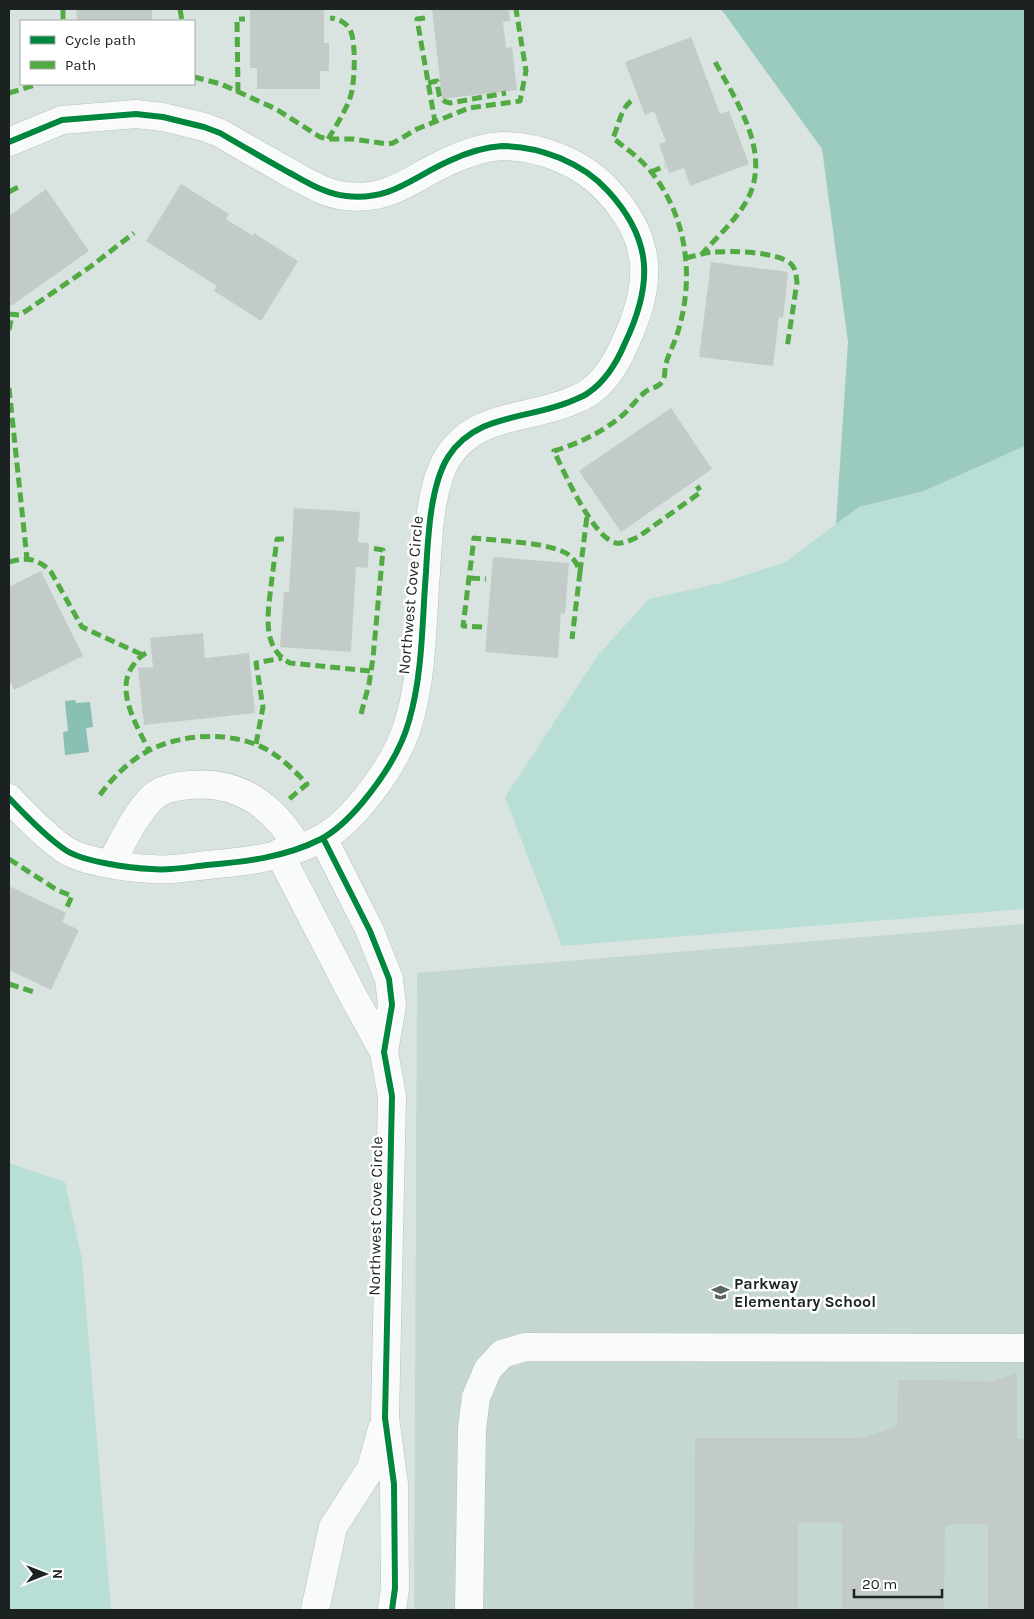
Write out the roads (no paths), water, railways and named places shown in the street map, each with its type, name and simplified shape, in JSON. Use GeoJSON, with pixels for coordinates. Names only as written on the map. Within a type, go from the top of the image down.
{"type":"FeatureCollection","features":[{"type":"Feature","properties":{"kind":"street","name":"Northwest Cove Circle"},"geometry":{"type":"LineString","coordinates":[[9,142],[62,120],[136,114],[163,117],[220,133],[320,189],[346,196],[390,192],[451,160],[499,146],[542,152],[564,160],[598,180],[624,210],[634,226],[642,248],[644,287],[638,315],[613,368],[588,393],[562,405],[532,414],[492,422],[475,430],[458,444],[446,459],[430,511],[416,690],[409,724],[396,752],[376,786],[349,819],[323,838],[289,851],[253,861],[154,870],[87,860],[66,850],[9,798]]}},
{"type":"Feature","properties":{"kind":"street"},"geometry":{"type":"LineString","coordinates":[[111,863],[138,814],[156,795],[176,786],[205,783],[240,791],[269,810],[288,831],[289,851]]}},
{"type":"Feature","properties":{"kind":"street","name":"Northwest Cove Circle"},"geometry":{"type":"LineString","coordinates":[[323,838],[370,931],[389,979],[392,1005],[384,1052]]}},
{"type":"Feature","properties":{"kind":"street","name":"Northwest Cove Circle"},"geometry":{"type":"LineString","coordinates":[[289,851],[352,994],[384,1052],[392,1096],[385,1418],[394,1484],[395,1588],[392,1610]]}},
{"type":"Feature","properties":{"kind":"street"},"geometry":{"type":"LineString","coordinates":[[470,1610],[472,1429],[476,1397],[488,1369],[502,1354],[525,1347],[1025,1348]]}},
{"type":"Feature","properties":{"kind":"street","name":"Northwest Cove Circle"},"geometry":{"type":"LineString","coordinates":[[320,1606],[333,1527],[371,1468],[385,1418]]}},
{"type":"Feature","properties":{"kind":"place","name":"Parkway Elementary School"},"geometry":{"type":"Point","coordinates":[720,1292]}}]}
